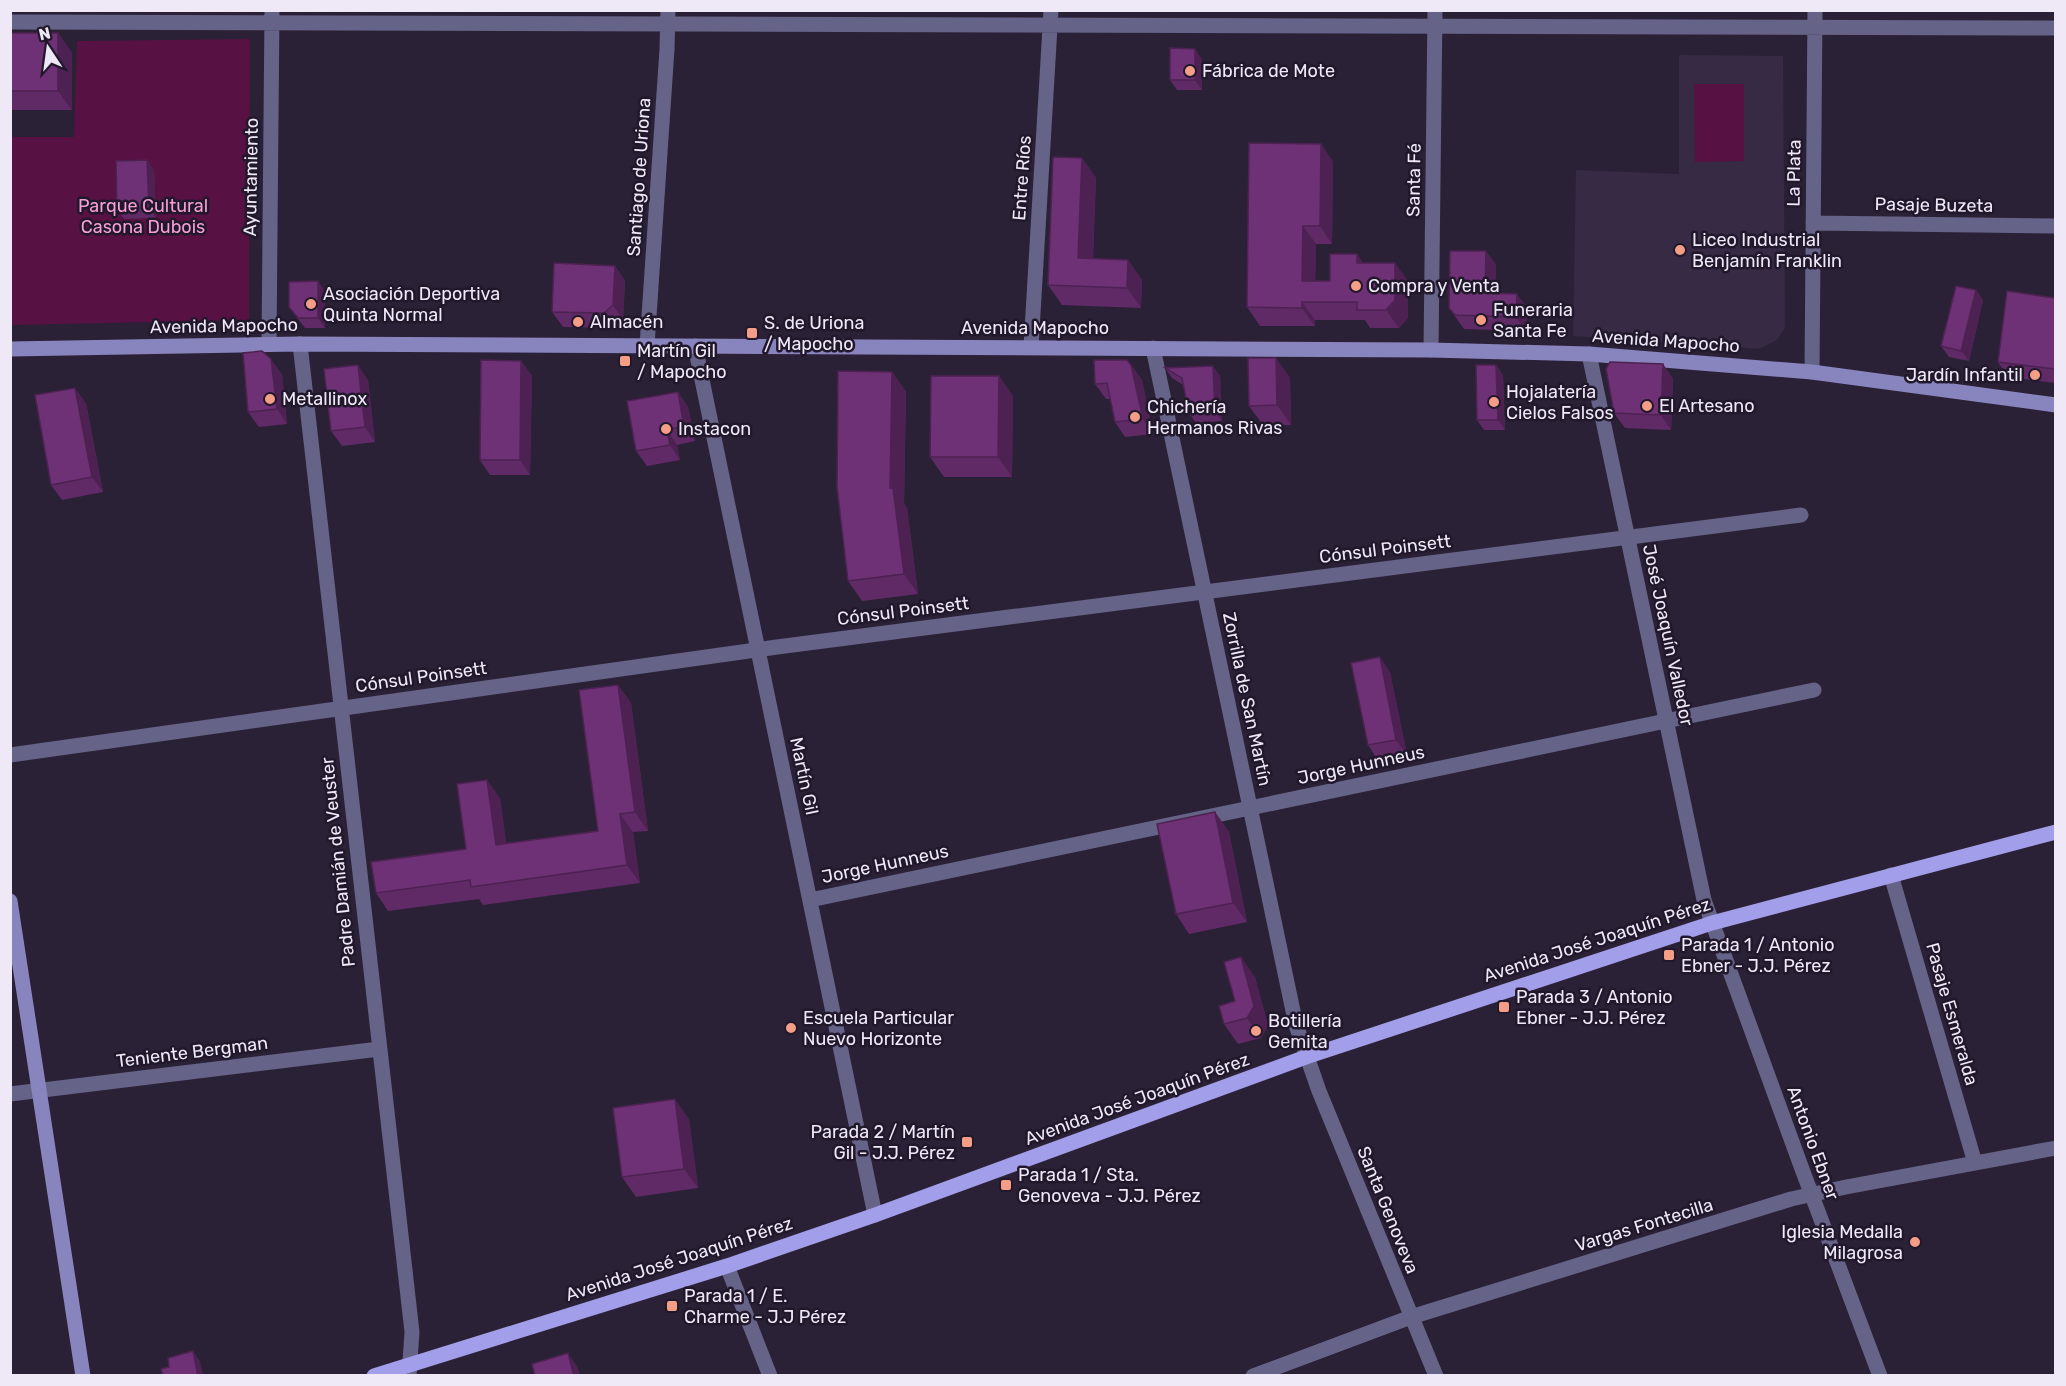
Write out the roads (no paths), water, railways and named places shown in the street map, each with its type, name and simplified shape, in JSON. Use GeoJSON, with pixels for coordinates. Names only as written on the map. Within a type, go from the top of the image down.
{"type":"FeatureCollection","features":[{"type":"Feature","properties":{"kind":"main road","name":"Avenida Mapocho"},"geometry":{"type":"LineString","coordinates":[[10,349],[300,344],[1431,350],[1589,354],[1812,372],[2055,405]]}},
{"type":"Feature","properties":{"kind":"main road","name":"Avenida José Joaquín Pérez"},"geometry":{"type":"LineString","coordinates":[[374,1376],[409,1370],[727,1266],[875,1215],[1306,1058],[1712,923],[2055,832]]}},
{"type":"Feature","properties":{"kind":"main road"},"geometry":{"type":"LineString","coordinates":[[10,900],[83,1376]]}},
{"type":"Feature","properties":{"kind":"street","name":"La Plata"},"geometry":{"type":"LineString","coordinates":[[1812,372],[1815,10]]}},
{"type":"Feature","properties":{"kind":"street"},"geometry":{"type":"LineString","coordinates":[[10,22],[272,17],[1435,18],[1815,27],[2055,27]]}},
{"type":"Feature","properties":{"kind":"street","name":"Ayuntamiento"},"geometry":{"type":"LineString","coordinates":[[269,344],[272,17]]}},
{"type":"Feature","properties":{"kind":"street","name":"Santiago de Uriona"},"geometry":{"type":"LineString","coordinates":[[647,346],[668,17]]}},
{"type":"Feature","properties":{"kind":"street","name":"Entre Ríos"},"geometry":{"type":"LineString","coordinates":[[1031,347],[1050,18]]}},
{"type":"Feature","properties":{"kind":"street","name":"Santa Fé"},"geometry":{"type":"LineString","coordinates":[[1431,350],[1435,18]]}},
{"type":"Feature","properties":{"kind":"street","name":"Pasaje Buzeta"},"geometry":{"type":"LineString","coordinates":[[1813,223],[2055,226]]}},
{"type":"Feature","properties":{"kind":"street","name":"Padre Damián de Veuster"},"geometry":{"type":"LineString","coordinates":[[300,344],[412,1332],[409,1370]]}},
{"type":"Feature","properties":{"kind":"street","name":"Martín Gil"},"geometry":{"type":"LineString","coordinates":[[695,346],[875,1215]]}},
{"type":"Feature","properties":{"kind":"street","name":"Zorrilla de San Martín"},"geometry":{"type":"LineString","coordinates":[[1153,348],[1296,1025],[1306,1058]]}},
{"type":"Feature","properties":{"kind":"street","name":"José Joaquín Valledor"},"geometry":{"type":"LineString","coordinates":[[1589,354],[1704,900],[1712,923]]}},
{"type":"Feature","properties":{"kind":"street","name":"Cónsul Poinsett"},"geometry":{"type":"LineString","coordinates":[[10,755],[758,650],[1802,515]]}},
{"type":"Feature","properties":{"kind":"street","name":"Jorge Hunneus"},"geometry":{"type":"LineString","coordinates":[[810,900],[1814,690]]}},
{"type":"Feature","properties":{"kind":"street","name":"Pasaje Esmeralda"},"geometry":{"type":"LineString","coordinates":[[1891,875],[1975,1163]]}},
{"type":"Feature","properties":{"kind":"street","name":"Antonio Ebner"},"geometry":{"type":"LineString","coordinates":[[1712,923],[1880,1376]]}},
{"type":"Feature","properties":{"kind":"street","name":"Teniente Bergman"},"geometry":{"type":"LineString","coordinates":[[10,1094],[379,1049]]}},
{"type":"Feature","properties":{"kind":"street","name":"Santa Genoveva"},"geometry":{"type":"LineString","coordinates":[[1306,1058],[1436,1376]]}},
{"type":"Feature","properties":{"kind":"street","name":"Vargas Fontecilla"},"geometry":{"type":"LineString","coordinates":[[1253,1376],[1412,1317],[1812,1194],[2055,1148]]}},
{"type":"Feature","properties":{"kind":"street"},"geometry":{"type":"LineString","coordinates":[[727,1266],[770,1376]]}},
{"type":"Feature","properties":{"kind":"place","name":"Fábrica de Mote"},"geometry":{"type":"Point","coordinates":[1190,71]}},
{"type":"Feature","properties":{"kind":"place","name":"Liceo Industrial Benjamín Franklin"},"geometry":{"type":"Point","coordinates":[1680,250]}},
{"type":"Feature","properties":{"kind":"place","name":"Compra y Venta"},"geometry":{"type":"Point","coordinates":[1356,286]}},
{"type":"Feature","properties":{"kind":"place","name":"Asociación Deportiva Quinta Normal"},"geometry":{"type":"Point","coordinates":[311,304]}},
{"type":"Feature","properties":{"kind":"place","name":"Funeraria Santa Fe"},"geometry":{"type":"Point","coordinates":[1481,320]}},
{"type":"Feature","properties":{"kind":"place","name":"Almacén"},"geometry":{"type":"Point","coordinates":[578,322]}},
{"type":"Feature","properties":{"kind":"place","name":"S. de Uriona / Mapocho"},"geometry":{"type":"Point","coordinates":[752,333]}},
{"type":"Feature","properties":{"kind":"place","name":"Martín Gil / Mapocho"},"geometry":{"type":"Point","coordinates":[625,361]}},
{"type":"Feature","properties":{"kind":"place","name":"Jardín Infantil"},"geometry":{"type":"Point","coordinates":[2035,375]}},
{"type":"Feature","properties":{"kind":"place","name":"Metallinox"},"geometry":{"type":"Point","coordinates":[270,399]}},
{"type":"Feature","properties":{"kind":"place","name":"Hojalatería Cielos Falsos"},"geometry":{"type":"Point","coordinates":[1494,402]}},
{"type":"Feature","properties":{"kind":"place","name":"El Artesano"},"geometry":{"type":"Point","coordinates":[1647,406]}},
{"type":"Feature","properties":{"kind":"place","name":"Chichería Hermanos Rivas"},"geometry":{"type":"Point","coordinates":[1135,417]}},
{"type":"Feature","properties":{"kind":"place","name":"Instacon"},"geometry":{"type":"Point","coordinates":[666,429]}},
{"type":"Feature","properties":{"kind":"place","name":"Parada 1 / Antonio Ebner - J.J. Pérez"},"geometry":{"type":"Point","coordinates":[1669,955]}},
{"type":"Feature","properties":{"kind":"place","name":"Parada 3 / Antonio Ebner - J.J. Pérez"},"geometry":{"type":"Point","coordinates":[1504,1007]}},
{"type":"Feature","properties":{"kind":"place","name":"Escuela Particular Nuevo Horizonte"},"geometry":{"type":"Point","coordinates":[791,1028]}},
{"type":"Feature","properties":{"kind":"place","name":"Botillería Gemita"},"geometry":{"type":"Point","coordinates":[1256,1031]}},
{"type":"Feature","properties":{"kind":"place","name":"Parada 2 / Martín Gil - J.J. Pérez"},"geometry":{"type":"Point","coordinates":[967,1142]}},
{"type":"Feature","properties":{"kind":"place","name":"Parada 1 / Sta. Genoveva - J.J. Pérez"},"geometry":{"type":"Point","coordinates":[1006,1185]}},
{"type":"Feature","properties":{"kind":"place","name":"Iglesia Medalla Milagrosa"},"geometry":{"type":"Point","coordinates":[1915,1242]}},
{"type":"Feature","properties":{"kind":"place","name":"Parada 1 / E. Charme - J.J Pérez"},"geometry":{"type":"Point","coordinates":[672,1306]}},
{"type":"Feature","properties":{"kind":"park label","name":"Parque Cultural Casona Dubois"},"geometry":{"type":"Point","coordinates":[143,216]}}]}
